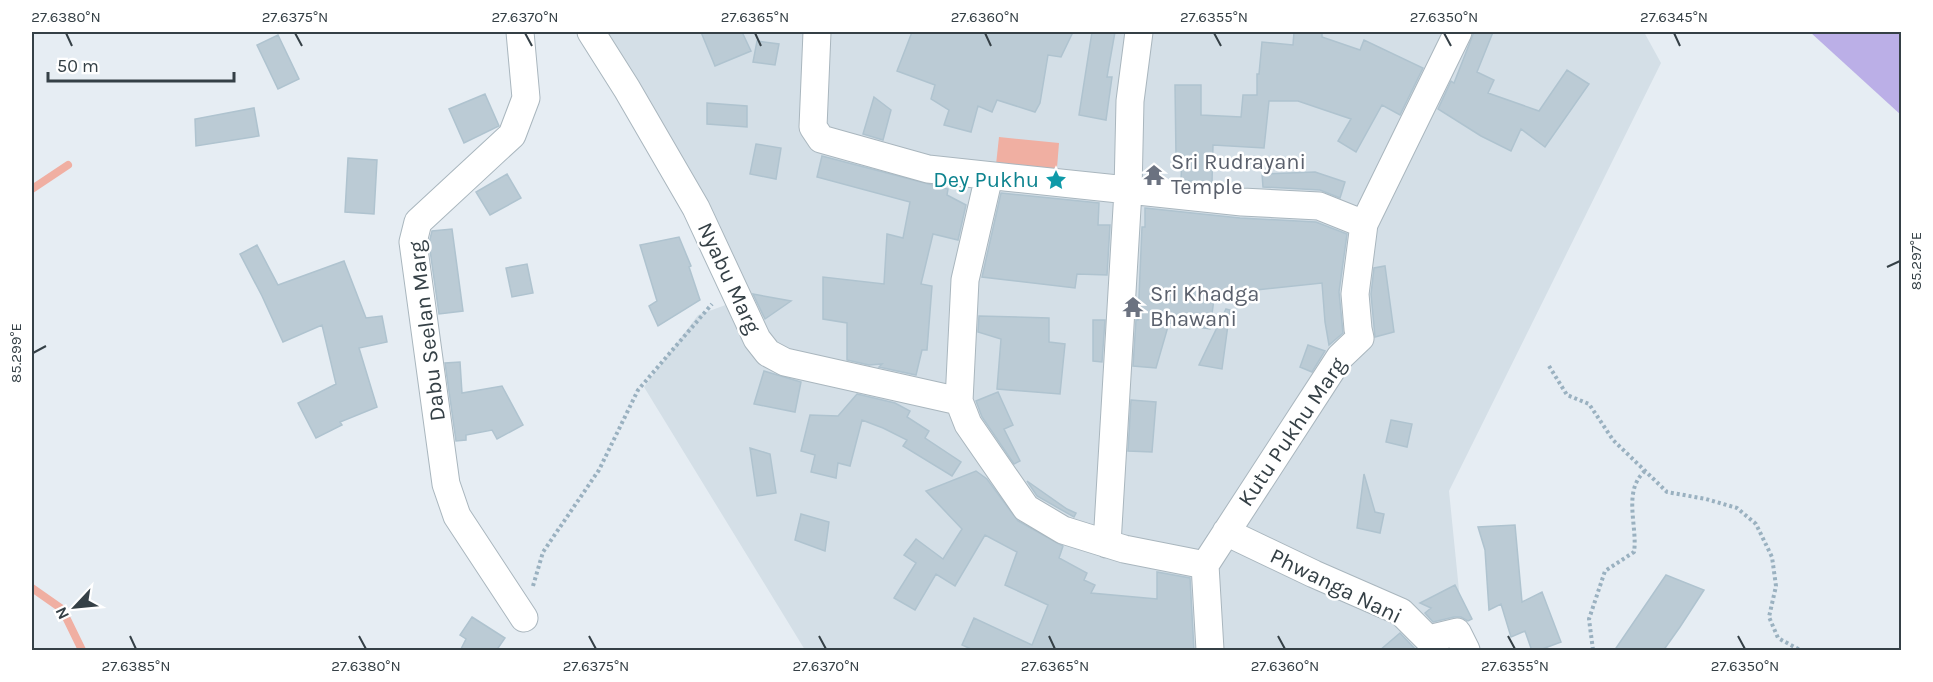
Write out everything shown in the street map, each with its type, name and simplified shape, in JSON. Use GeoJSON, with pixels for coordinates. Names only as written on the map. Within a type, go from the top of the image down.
{"type":"FeatureCollection","features":[{"type":"Feature","properties":{"kind":"street","name":"Dabu Seelan Marg"},"geometry":{"type":"LineString","coordinates":[[520,32],[526,98],[512,135],[418,222],[413,242],[446,484],[457,516],[524,618]]}},
{"type":"Feature","properties":{"kind":"street","name":"Nyabu Marg"},"geometry":{"type":"LineString","coordinates":[[589,32],[627,89],[696,208],[757,339],[768,353],[785,362],[959,401]]}},
{"type":"Feature","properties":{"kind":"street"},"geometry":{"type":"LineString","coordinates":[[817,32],[812,111],[813,127],[821,139],[928,169],[1242,202],[1319,206],[1364,224]]}},
{"type":"Feature","properties":{"kind":"street"},"geometry":{"type":"LineString","coordinates":[[1107,544],[1128,191],[1130,101],[1139,32]]}},
{"type":"Feature","properties":{"kind":"street","name":"Kutu Pukhu Marg"},"geometry":{"type":"LineString","coordinates":[[1205,565],[1340,357],[1360,338],[1356,294],[1364,224],[1458,32]]}},
{"type":"Feature","properties":{"kind":"street"},"geometry":{"type":"LineString","coordinates":[[989,176],[965,280],[959,401],[969,424],[1026,508],[1063,530],[1107,544],[1205,565],[1210,651]]}},
{"type":"Feature","properties":{"kind":"street","name":"Phwanga Nani"},"geometry":{"type":"LineString","coordinates":[[1226,532],[1401,612],[1428,639],[1457,632],[1466,651]]}},
{"type":"Feature","properties":{"kind":"path"},"geometry":{"type":"LineString","coordinates":[[524,618],[543,552],[599,470],[638,390],[731,281]]}},
{"type":"Feature","properties":{"kind":"path"},"geometry":{"type":"LineString","coordinates":[[1549,366],[1567,395],[1589,404],[1613,440],[1667,492],[1706,499],[1737,508],[1756,524],[1772,557],[1776,585],[1769,617],[1778,638],[1800,651]]}},
{"type":"Feature","properties":{"kind":"path"},"geometry":{"type":"LineString","coordinates":[[1593,651],[1589,619],[1593,605],[1605,571],[1634,552],[1636,541],[1633,518],[1634,487],[1645,471]]}},
{"type":"Feature","properties":{"kind":"shaded area"},"geometry":{"type":"Polygon","coordinates":[[[585,32],[1644,32],[1661,63],[1449,491],[1465,650],[805,650],[644,387],[698,315],[734,302],[585,32]]]}},
{"type":"Feature","properties":{"kind":"shaded area"},"geometry":{"type":"Polygon","coordinates":[[[1810,32],[1901,32],[1901,115],[1810,32]]]}},
{"type":"Feature","properties":{"kind":"shaded area"},"geometry":{"type":"Polygon","coordinates":[[[999,137],[1059,143],[1056,180],[995,174],[999,137]]]}},
{"type":"Feature","properties":{"kind":"building"},"geometry":{"type":"Polygon","coordinates":[[[701,32],[742,32],[751,51],[715,66],[701,32]]]}},
{"type":"Feature","properties":{"kind":"building"},"geometry":{"type":"Polygon","coordinates":[[[912,32],[1073,32],[1061,57],[1048,55],[1040,103],[1035,112],[997,100],[992,112],[978,106],[971,132],[944,125],[949,110],[931,99],[935,85],[897,71],[912,32]]]}},
{"type":"Feature","properties":{"kind":"building"},"geometry":{"type":"Polygon","coordinates":[[[1092,32],[1115,32],[1107,77],[1112,77],[1106,120],[1079,115],[1092,32]]]}},
{"type":"Feature","properties":{"kind":"building"},"geometry":{"type":"Polygon","coordinates":[[[1294,32],[1322,32],[1322,37],[1360,50],[1364,40],[1423,68],[1400,115],[1382,105],[1356,152],[1338,141],[1351,119],[1298,101],[1269,101],[1264,148],[1213,145],[1212,183],[1181,180],[1182,157],[1176,157],[1175,85],[1201,85],[1201,115],[1241,117],[1243,95],[1257,95],[1257,74],[1259,74],[1262,42],[1293,45],[1294,32]]]}},
{"type":"Feature","properties":{"kind":"building"},"geometry":{"type":"Polygon","coordinates":[[[1474,32],[1493,32],[1477,72],[1494,80],[1488,93],[1539,111],[1567,70],[1589,84],[1545,147],[1521,129],[1511,151],[1481,136],[1438,109],[1451,81],[1454,83],[1474,32]]]}},
{"type":"Feature","properties":{"kind":"building"},"geometry":{"type":"Polygon","coordinates":[[[278,35],[299,79],[278,89],[257,45],[278,35]]]}},
{"type":"Feature","properties":{"kind":"building"},"geometry":{"type":"Polygon","coordinates":[[[757,41],[779,44],[775,65],[753,62],[757,41]]]}},
{"type":"Feature","properties":{"kind":"building"},"geometry":{"type":"Polygon","coordinates":[[[485,94],[499,126],[464,143],[449,109],[485,94]]]}},
{"type":"Feature","properties":{"kind":"building"},"geometry":{"type":"Polygon","coordinates":[[[874,97],[891,110],[883,140],[863,134],[874,97]]]}},
{"type":"Feature","properties":{"kind":"building"},"geometry":{"type":"Polygon","coordinates":[[[707,103],[747,106],[747,127],[707,124],[707,103]]]}},
{"type":"Feature","properties":{"kind":"building"},"geometry":{"type":"Polygon","coordinates":[[[254,108],[259,136],[196,146],[195,119],[254,108]]]}},
{"type":"Feature","properties":{"kind":"building"},"geometry":{"type":"Polygon","coordinates":[[[756,144],[781,148],[776,179],[750,174],[756,144]]]}},
{"type":"Feature","properties":{"kind":"building"},"geometry":{"type":"Polygon","coordinates":[[[822,156],[948,189],[947,195],[966,205],[958,240],[933,234],[921,284],[932,286],[927,350],[922,350],[916,375],[879,367],[882,364],[869,365],[847,360],[847,323],[823,319],[823,277],[884,284],[887,234],[903,238],[910,202],[817,177],[822,156]]]}},
{"type":"Feature","properties":{"kind":"building"},"geometry":{"type":"Polygon","coordinates":[[[348,158],[377,160],[374,214],[345,212],[348,158]]]}},
{"type":"Feature","properties":{"kind":"building"},"geometry":{"type":"Polygon","coordinates":[[[1315,172],[1345,182],[1340,198],[1320,190],[1263,187],[1262,174],[1315,172]]]}},
{"type":"Feature","properties":{"kind":"building"},"geometry":{"type":"Polygon","coordinates":[[[507,174],[521,198],[490,215],[476,192],[507,174]]]}},
{"type":"Feature","properties":{"kind":"building"},"geometry":{"type":"Polygon","coordinates":[[[1001,193],[1099,203],[1098,225],[1110,225],[1107,275],[1077,274],[1075,288],[982,277],[1001,193]]]}},
{"type":"Feature","properties":{"kind":"building"},"geometry":{"type":"Polygon","coordinates":[[[1145,208],[1240,218],[1316,222],[1347,234],[1339,292],[1343,333],[1329,345],[1322,283],[1247,291],[1248,299],[1214,299],[1210,329],[1169,323],[1156,368],[1133,366],[1145,208]]]}},
{"type":"Feature","properties":{"kind":"building"},"geometry":{"type":"Polygon","coordinates":[[[452,229],[463,311],[439,314],[429,243],[432,231],[452,229]]]}},
{"type":"Feature","properties":{"kind":"building"},"geometry":{"type":"Polygon","coordinates":[[[679,237],[691,266],[689,267],[700,300],[658,326],[649,306],[657,301],[640,245],[679,237]]]}},
{"type":"Feature","properties":{"kind":"building"},"geometry":{"type":"Polygon","coordinates":[[[257,245],[278,285],[344,261],[366,318],[382,316],[387,342],[359,348],[377,407],[340,422],[342,425],[316,438],[298,403],[336,384],[322,325],[283,342],[240,254],[257,245]]]}},
{"type":"Feature","properties":{"kind":"building"},"geometry":{"type":"Polygon","coordinates":[[[527,264],[533,293],[512,297],[506,268],[527,264]]]}},
{"type":"Feature","properties":{"kind":"building"},"geometry":{"type":"Polygon","coordinates":[[[1385,266],[1394,332],[1375,337],[1371,294],[1374,268],[1385,266]]]}},
{"type":"Feature","properties":{"kind":"building"},"geometry":{"type":"Polygon","coordinates":[[[753,294],[791,301],[765,319],[753,294]]]}},
{"type":"Feature","properties":{"kind":"building"},"geometry":{"type":"Polygon","coordinates":[[[1226,309],[1230,310],[1222,369],[1199,365],[1226,309]]]}},
{"type":"Feature","properties":{"kind":"building"},"geometry":{"type":"Polygon","coordinates":[[[979,316],[1049,318],[1049,342],[1065,344],[1060,394],[997,389],[1001,339],[978,332],[979,316]]]}},
{"type":"Feature","properties":{"kind":"building"},"geometry":{"type":"Polygon","coordinates":[[[1093,320],[1105,320],[1102,362],[1093,361],[1093,320]]]}},
{"type":"Feature","properties":{"kind":"building"},"geometry":{"type":"Polygon","coordinates":[[[1308,345],[1325,351],[1312,372],[1300,367],[1308,345]]]}},
{"type":"Feature","properties":{"kind":"building"},"geometry":{"type":"Polygon","coordinates":[[[460,362],[462,393],[502,386],[523,425],[497,439],[492,430],[466,435],[466,440],[456,441],[445,363],[460,362]]]}},
{"type":"Feature","properties":{"kind":"building"},"geometry":{"type":"Polygon","coordinates":[[[764,371],[801,382],[795,412],[754,404],[764,371]]]}},
{"type":"Feature","properties":{"kind":"building"},"geometry":{"type":"Polygon","coordinates":[[[998,392],[1013,425],[1004,429],[1020,461],[1014,464],[982,417],[976,401],[998,392]]]}},
{"type":"Feature","properties":{"kind":"building"},"geometry":{"type":"Polygon","coordinates":[[[857,394],[895,403],[910,411],[907,417],[929,431],[925,438],[961,462],[952,476],[903,446],[907,440],[862,420],[850,466],[838,463],[836,478],[811,472],[815,455],[801,451],[810,415],[838,416],[857,394]]]}},
{"type":"Feature","properties":{"kind":"building"},"geometry":{"type":"Polygon","coordinates":[[[1131,400],[1156,402],[1152,452],[1128,451],[1131,400]]]}},
{"type":"Feature","properties":{"kind":"building"},"geometry":{"type":"Polygon","coordinates":[[[1391,420],[1412,424],[1407,447],[1386,442],[1391,420]]]}},
{"type":"Feature","properties":{"kind":"building"},"geometry":{"type":"Polygon","coordinates":[[[750,448],[770,454],[776,493],[757,496],[750,448]]]}},
{"type":"Feature","properties":{"kind":"building"},"geometry":{"type":"Polygon","coordinates":[[[976,471],[987,479],[1018,521],[1063,546],[1059,558],[1087,573],[1084,580],[1095,585],[1091,593],[1157,599],[1157,572],[1190,578],[1194,651],[975,651],[962,645],[974,618],[1032,645],[1048,605],[1005,585],[1017,552],[985,535],[955,586],[936,574],[915,610],[894,598],[916,563],[904,555],[916,539],[943,559],[962,529],[926,491],[976,471]]]}},
{"type":"Feature","properties":{"kind":"building"},"geometry":{"type":"Polygon","coordinates":[[[1364,474],[1375,512],[1384,514],[1380,533],[1357,528],[1364,474]]]}},
{"type":"Feature","properties":{"kind":"building"},"geometry":{"type":"Polygon","coordinates":[[[1027,481],[1076,513],[1074,517],[1037,496],[1027,481]]]}},
{"type":"Feature","properties":{"kind":"building"},"geometry":{"type":"Polygon","coordinates":[[[801,514],[829,522],[825,551],[795,540],[801,514]]]}},
{"type":"Feature","properties":{"kind":"building"},"geometry":{"type":"Polygon","coordinates":[[[1515,525],[1522,602],[1542,592],[1561,642],[1537,651],[1532,651],[1525,631],[1511,637],[1501,604],[1489,610],[1485,550],[1478,527],[1515,525]]]}},
{"type":"Feature","properties":{"kind":"building"},"geometry":{"type":"Polygon","coordinates":[[[1666,575],[1704,590],[1680,627],[1663,651],[1614,651],[1666,575]]]}},
{"type":"Feature","properties":{"kind":"building"},"geometry":{"type":"Polygon","coordinates":[[[1455,585],[1472,619],[1468,621],[1461,617],[1454,617],[1433,622],[1425,613],[1431,608],[1420,603],[1455,585]]]}},
{"type":"Feature","properties":{"kind":"building"},"geometry":{"type":"Polygon","coordinates":[[[472,617],[505,638],[496,651],[460,651],[466,639],[460,635],[472,617]]]}},
{"type":"Feature","properties":{"kind":"building"},"geometry":{"type":"Polygon","coordinates":[[[1400,633],[1417,651],[1379,651],[1400,633]]]}},
{"type":"Feature","properties":{"kind":"waterway"},"geometry":{"type":"LineString","coordinates":[[32,189],[68,165]]}},
{"type":"Feature","properties":{"kind":"waterway"},"geometry":{"type":"LineString","coordinates":[[32,588],[62,609],[82,650]]}},
{"type":"Feature","properties":{"kind":"place","name":"Sri Rudrayani Temple"},"geometry":{"type":"Point","coordinates":[1154,175]}},
{"type":"Feature","properties":{"kind":"place","name":"Dey Pukhu"},"geometry":{"type":"Point","coordinates":[1056,180]}},
{"type":"Feature","properties":{"kind":"place","name":"Sri Khadga Bhawani"},"geometry":{"type":"Point","coordinates":[1133,307]}}]}
